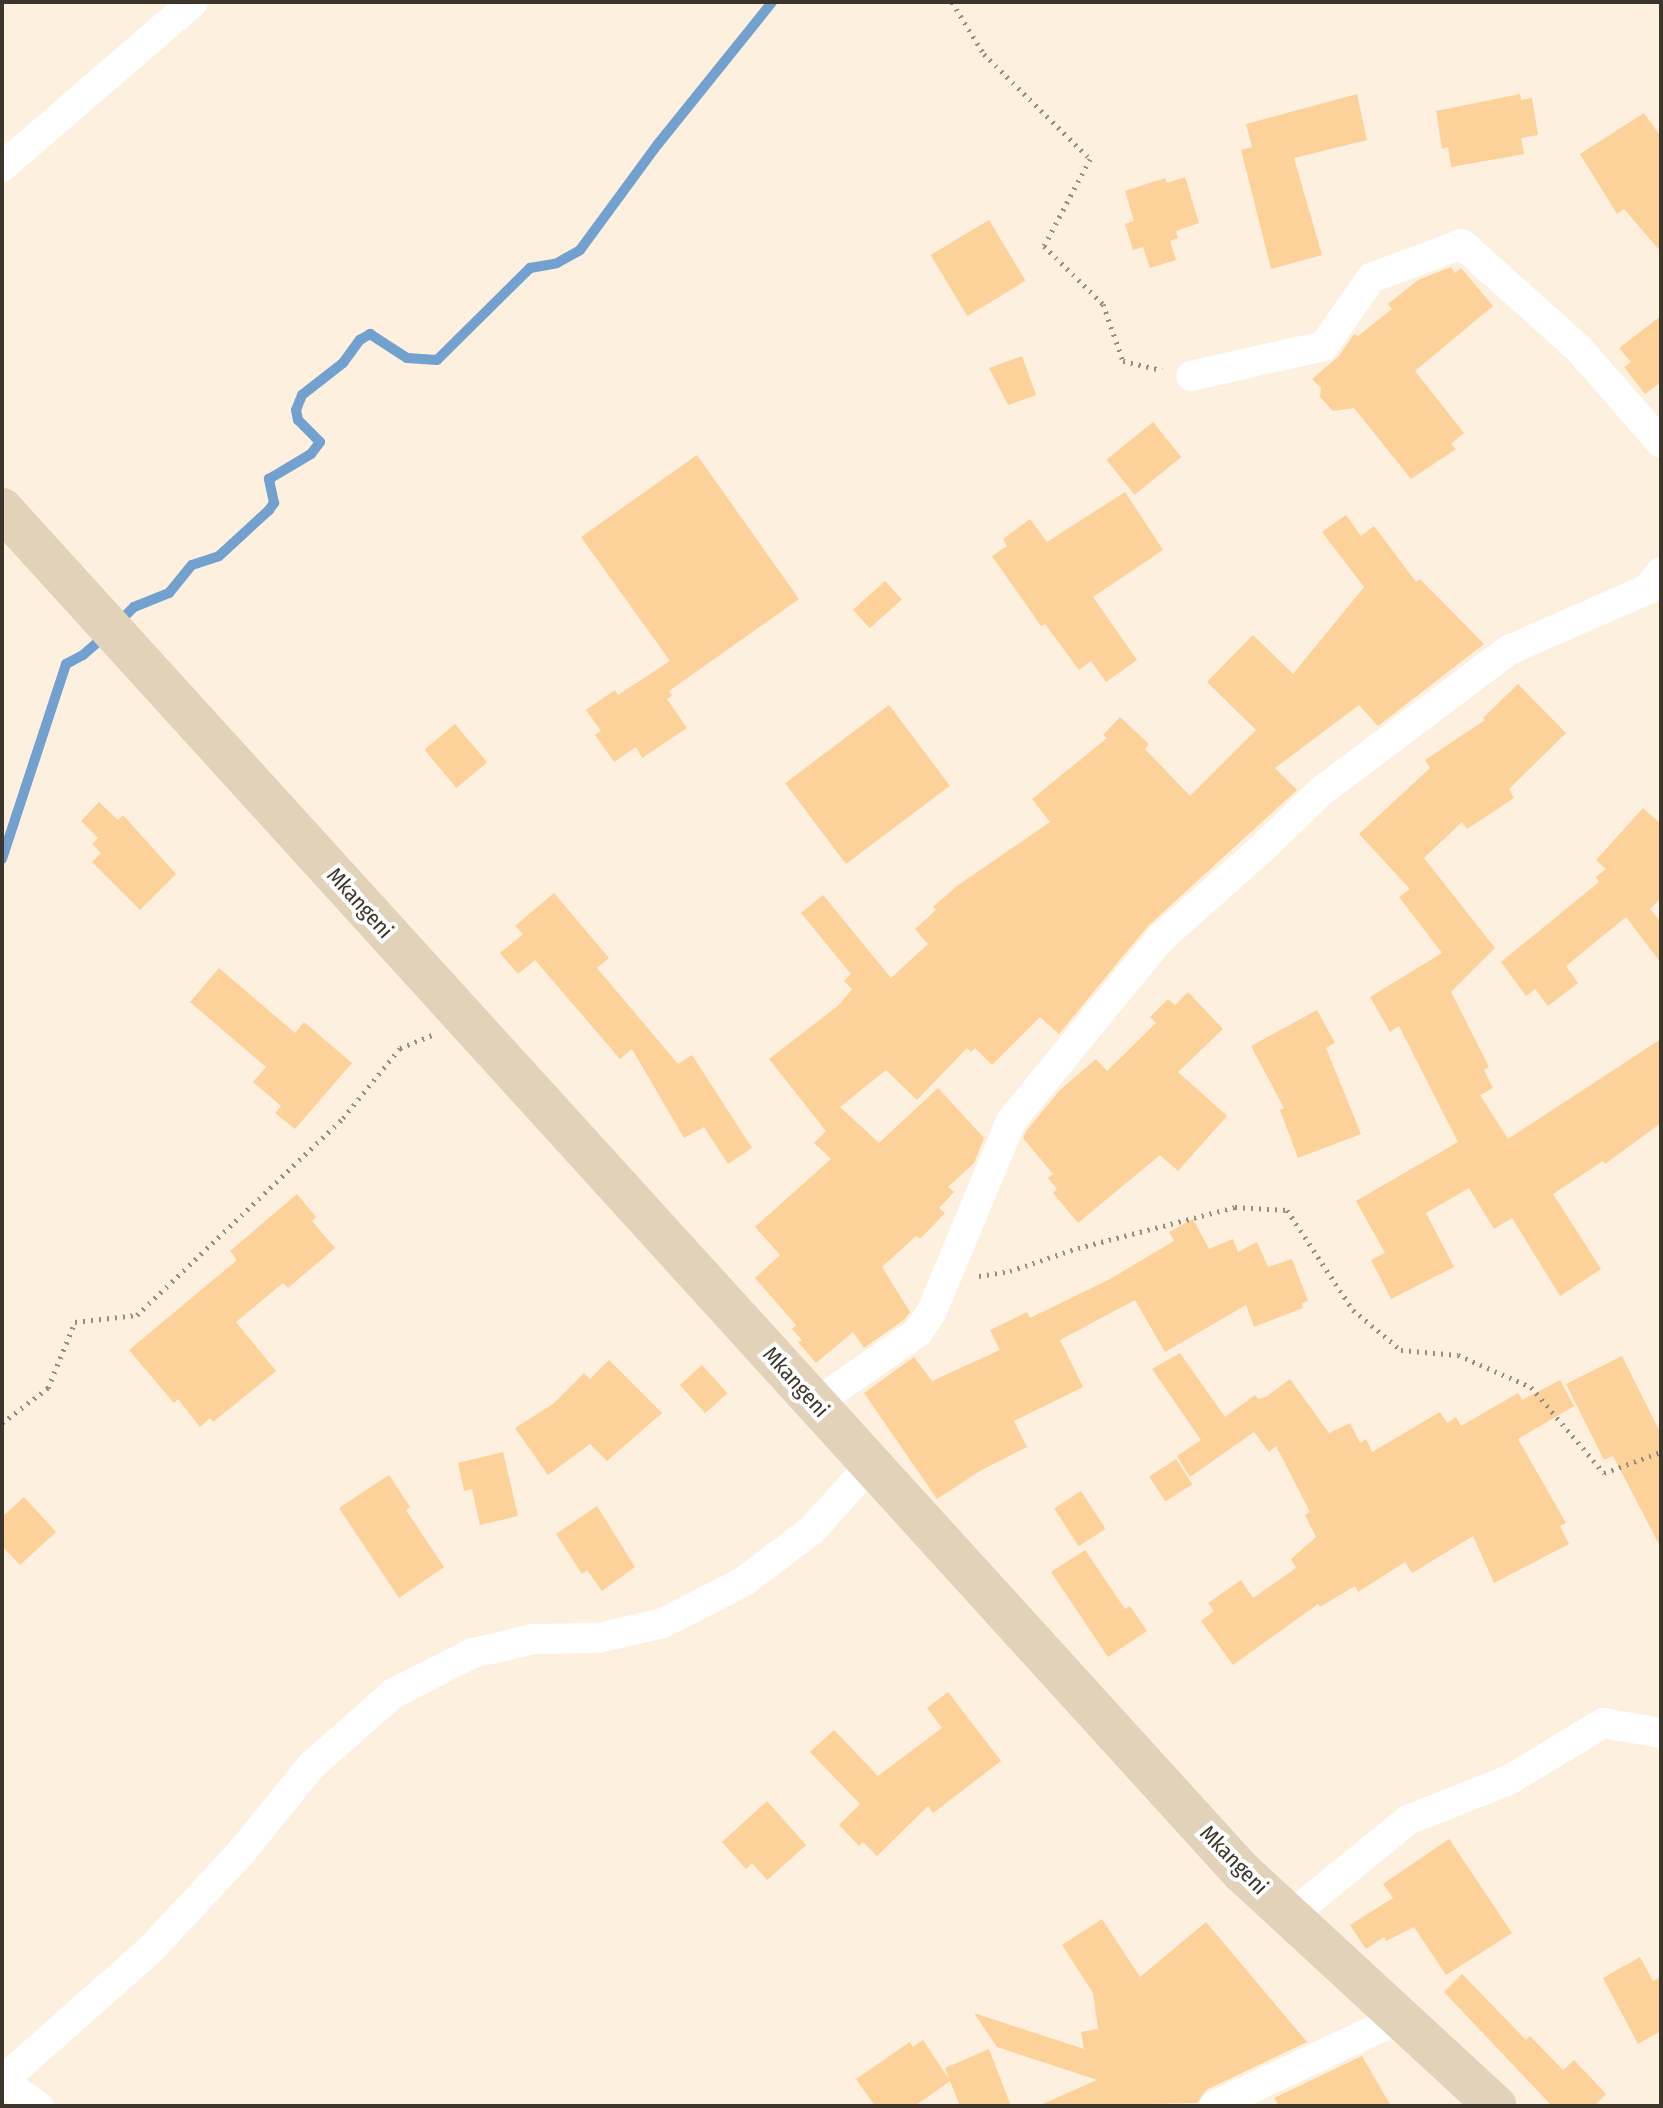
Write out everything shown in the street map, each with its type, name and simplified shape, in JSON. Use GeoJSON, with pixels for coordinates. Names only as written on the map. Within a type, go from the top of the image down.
{"type":"FeatureCollection","features":[{"type":"Feature","properties":{"kind":"street"},"geometry":{"type":"LineString","coordinates":[[2,167],[193,2]]}},
{"type":"Feature","properties":{"kind":"street"},"geometry":{"type":"LineString","coordinates":[[1191,376],[1324,346],[1371,278],[1462,244],[1580,350],[1661,443]]}},
{"type":"Feature","properties":{"kind":"street","name":"Mkangeni"},"geometry":{"type":"LineString","coordinates":[[2,509],[1242,1872],[1496,2106]]}},
{"type":"Feature","properties":{"kind":"street"},"geometry":{"type":"LineString","coordinates":[[816,1403],[918,1332],[932,1311],[941,1283],[1011,1121],[1160,939],[1319,793],[1509,650],[1648,589],[1661,572]]}},
{"type":"Feature","properties":{"kind":"street"},"geometry":{"type":"LineString","coordinates":[[38,2106],[2,2081],[150,1950],[239,1855],[312,1765],[394,1693],[473,1653],[534,1639],[599,1638],[663,1623],[743,1582],[813,1529],[871,1464]]}},
{"type":"Feature","properties":{"kind":"street"},"geometry":{"type":"LineString","coordinates":[[1290,1916],[1408,1820],[1509,1780],[1603,1723],[1661,1733]]}},
{"type":"Feature","properties":{"kind":"street"},"geometry":{"type":"LineString","coordinates":[[1214,2106],[1400,2018]]}},
{"type":"Feature","properties":{"kind":"path"},"geometry":{"type":"LineString","coordinates":[[952,2],[984,54],[1090,159],[1044,246],[1103,304],[1123,361],[1191,376]]}},
{"type":"Feature","properties":{"kind":"path"},"geometry":{"type":"LineString","coordinates":[[2,1423],[48,1388],[75,1322],[137,1315],[343,1118],[400,1048],[467,1021]]}},
{"type":"Feature","properties":{"kind":"path"},"geometry":{"type":"LineString","coordinates":[[941,1283],[1010,1271],[1078,1248],[1235,1207],[1287,1210],[1353,1310],[1401,1350],[1458,1355],[1531,1387],[1604,1473],[1661,1452]]}},
{"type":"Feature","properties":{"kind":"building"},"geometry":{"type":"Polygon","coordinates":[[[1357,94],[1367,140],[1294,158],[1322,255],[1271,269],[1241,150],[1252,147],[1246,124],[1357,94]]]}},
{"type":"Feature","properties":{"kind":"building"},"geometry":{"type":"Polygon","coordinates":[[[1520,94],[1521,100],[1532,98],[1538,135],[1521,138],[1524,154],[1451,167],[1448,147],[1442,149],[1436,111],[1520,94]]]}},
{"type":"Feature","properties":{"kind":"building"},"geometry":{"type":"Polygon","coordinates":[[[1644,113],[1661,137],[1661,252],[1624,209],[1617,214],[1580,154],[1644,113]]]}},
{"type":"Feature","properties":{"kind":"building"},"geometry":{"type":"Polygon","coordinates":[[[1185,177],[1199,223],[1176,231],[1178,238],[1170,241],[1176,260],[1150,268],[1143,247],[1133,250],[1125,224],[1134,221],[1125,191],[1165,178],[1167,183],[1185,177]]]}},
{"type":"Feature","properties":{"kind":"building"},"geometry":{"type":"Polygon","coordinates":[[[989,220],[1026,281],[967,316],[931,255],[989,220]]]}},
{"type":"Feature","properties":{"kind":"building"},"geometry":{"type":"Polygon","coordinates":[[[1451,267],[1455,273],[1461,268],[1493,306],[1415,371],[1464,433],[1451,444],[1456,449],[1411,479],[1354,408],[1333,411],[1320,397],[1321,388],[1312,379],[1339,356],[1354,334],[1358,336],[1392,309],[1388,304],[1418,280],[1451,267]]]}},
{"type":"Feature","properties":{"kind":"building"},"geometry":{"type":"Polygon","coordinates":[[[1661,316],[1661,382],[1645,394],[1624,367],[1631,362],[1619,348],[1661,316]]]}},
{"type":"Feature","properties":{"kind":"building"},"geometry":{"type":"Polygon","coordinates":[[[1022,356],[1036,395],[1008,405],[989,368],[1022,356]]]}},
{"type":"Feature","properties":{"kind":"building"},"geometry":{"type":"Polygon","coordinates":[[[1153,422],[1181,457],[1135,495],[1106,460],[1153,422]]]}},
{"type":"Feature","properties":{"kind":"building"},"geometry":{"type":"Polygon","coordinates":[[[697,455],[799,599],[669,691],[672,696],[667,699],[687,728],[642,758],[636,747],[614,762],[595,735],[601,731],[586,710],[615,690],[618,695],[670,661],[581,537],[697,455]]]}},
{"type":"Feature","properties":{"kind":"building"},"geometry":{"type":"Polygon","coordinates":[[[1125,492],[1163,550],[1093,597],[1137,660],[1106,682],[1091,661],[1079,670],[1045,624],[1041,626],[992,556],[1007,546],[1003,539],[1030,519],[1047,542],[1125,492]]]}},
{"type":"Feature","properties":{"kind":"building"},"geometry":{"type":"Polygon","coordinates":[[[1346,515],[1361,536],[1374,526],[1416,582],[1420,579],[1484,644],[1378,726],[1359,705],[1275,768],[1297,790],[1148,926],[1059,1034],[1040,1017],[992,1065],[975,1048],[971,1052],[967,1048],[917,1100],[886,1070],[840,1107],[879,1143],[938,1088],[984,1138],[974,1163],[948,1187],[954,1192],[939,1208],[945,1213],[920,1239],[916,1236],[882,1267],[910,1312],[905,1319],[864,1348],[853,1332],[816,1363],[798,1342],[802,1340],[792,1329],[796,1325],[755,1278],[780,1255],[755,1227],[831,1159],[814,1143],[826,1131],[769,1059],[839,1005],[852,989],[844,981],[851,974],[801,913],[823,895],[891,978],[928,944],[915,929],[936,910],[933,907],[957,886],[1050,822],[1032,799],[1107,738],[1103,735],[1120,717],[1149,744],[1145,749],[1190,796],[1256,730],[1207,682],[1253,635],[1293,674],[1364,587],[1322,532],[1346,515]]]}},
{"type":"Feature","properties":{"kind":"building"},"geometry":{"type":"Polygon","coordinates":[[[885,581],[902,600],[870,628],[853,610],[885,581]]]}},
{"type":"Feature","properties":{"kind":"building"},"geometry":{"type":"Polygon","coordinates":[[[1518,684],[1566,733],[1509,789],[1514,798],[1467,829],[1462,822],[1424,858],[1495,948],[1451,992],[1489,1067],[1484,1070],[1493,1088],[1480,1095],[1508,1139],[1661,1039],[1661,1123],[1605,1164],[1603,1161],[1553,1194],[1601,1269],[1560,1296],[1512,1218],[1494,1229],[1469,1188],[1426,1213],[1454,1267],[1391,1299],[1371,1260],[1385,1253],[1356,1201],[1458,1142],[1399,1026],[1390,1032],[1370,997],[1442,953],[1399,897],[1410,889],[1359,834],[1430,768],[1425,760],[1485,720],[1483,718],[1518,684]]]}},
{"type":"Feature","properties":{"kind":"building"},"geometry":{"type":"Polygon","coordinates":[[[889,705],[950,786],[846,864],[785,783],[889,705]]]}},
{"type":"Feature","properties":{"kind":"building"},"geometry":{"type":"Polygon","coordinates":[[[455,724],[487,762],[456,788],[424,750],[455,724]]]}},
{"type":"Feature","properties":{"kind":"building"},"geometry":{"type":"Polygon","coordinates":[[[99,802],[118,820],[123,815],[176,874],[140,910],[92,862],[101,853],[92,844],[98,838],[81,821],[99,802]]]}},
{"type":"Feature","properties":{"kind":"building"},"geometry":{"type":"Polygon","coordinates":[[[1643,808],[1661,824],[1661,898],[1650,909],[1661,922],[1661,963],[1626,917],[1566,966],[1578,983],[1548,1006],[1535,989],[1526,996],[1501,962],[1599,882],[1596,877],[1606,869],[1596,860],[1643,808]]]}},
{"type":"Feature","properties":{"kind":"building"},"geometry":{"type":"Polygon","coordinates":[[[554,893],[609,958],[597,968],[678,1064],[692,1055],[752,1148],[728,1164],[704,1127],[684,1138],[632,1049],[620,1059],[535,960],[518,974],[500,953],[523,934],[515,926],[554,893]]]}},
{"type":"Feature","properties":{"kind":"building"},"geometry":{"type":"Polygon","coordinates":[[[219,968],[295,1033],[304,1022],[352,1063],[295,1129],[275,1113],[281,1106],[253,1082],[266,1067],[190,1002],[219,968]]]}},
{"type":"Feature","properties":{"kind":"building"},"geometry":{"type":"Polygon","coordinates":[[[1188,992],[1223,1029],[1178,1072],[1227,1116],[1178,1171],[1160,1155],[1078,1223],[1053,1193],[1057,1189],[1048,1178],[1053,1174],[1023,1138],[1060,1090],[1096,1059],[1107,1071],[1156,1023],[1150,1017],[1168,999],[1175,1005],[1188,992]]]}},
{"type":"Feature","properties":{"kind":"building"},"geometry":{"type":"Polygon","coordinates":[[[1317,1010],[1335,1043],[1326,1048],[1361,1134],[1298,1158],[1280,1110],[1284,1108],[1251,1046],[1317,1010]]]}},
{"type":"Feature","properties":{"kind":"building"},"geometry":{"type":"Polygon","coordinates":[[[297,1194],[316,1217],[312,1221],[335,1248],[288,1288],[283,1283],[236,1322],[276,1371],[213,1422],[210,1418],[200,1427],[178,1399],[174,1403],[129,1350],[237,1260],[230,1251],[297,1194]]]}},
{"type":"Feature","properties":{"kind":"building"},"geometry":{"type":"Polygon","coordinates":[[[1193,1219],[1209,1249],[1233,1239],[1238,1252],[1257,1242],[1268,1267],[1292,1259],[1308,1301],[1302,1303],[1303,1308],[1254,1327],[1246,1305],[1165,1352],[1135,1300],[1060,1340],[1083,1387],[1014,1421],[1027,1447],[980,1471],[937,1499],[864,1393],[914,1357],[932,1381],[1000,1350],[990,1330],[1027,1312],[1030,1318],[1110,1279],[1174,1241],[1169,1232],[1193,1219]]]}},
{"type":"Feature","properties":{"kind":"building"},"geometry":{"type":"Polygon","coordinates":[[[1180,1353],[1225,1417],[1255,1395],[1258,1399],[1266,1397],[1290,1379],[1329,1433],[1350,1423],[1360,1443],[1366,1439],[1372,1452],[1440,1412],[1447,1423],[1456,1417],[1461,1426],[1518,1393],[1522,1400],[1560,1380],[1574,1406],[1518,1439],[1566,1523],[1560,1526],[1569,1544],[1494,1583],[1473,1536],[1412,1573],[1405,1562],[1358,1592],[1355,1586],[1320,1607],[1318,1604],[1233,1665],[1201,1621],[1214,1611],[1208,1603],[1241,1580],[1253,1598],[1296,1568],[1291,1559],[1316,1537],[1305,1515],[1310,1512],[1276,1446],[1269,1452],[1254,1432],[1190,1477],[1177,1456],[1201,1440],[1152,1369],[1180,1353]]]}},
{"type":"Feature","properties":{"kind":"building"},"geometry":{"type":"Polygon","coordinates":[[[1622,1356],[1661,1434],[1661,1548],[1613,1456],[1604,1460],[1566,1384],[1622,1356]]]}},
{"type":"Feature","properties":{"kind":"building"},"geometry":{"type":"Polygon","coordinates":[[[609,1360],[662,1413],[607,1461],[590,1444],[548,1475],[515,1428],[553,1404],[584,1373],[590,1379],[609,1360]]]}},
{"type":"Feature","properties":{"kind":"building"},"geometry":{"type":"Polygon","coordinates":[[[702,1365],[727,1393],[705,1413],[680,1385],[702,1365]]]}},
{"type":"Feature","properties":{"kind":"building"},"geometry":{"type":"Polygon","coordinates":[[[503,1452],[518,1516],[480,1525],[472,1489],[464,1491],[458,1463],[503,1452]]]}},
{"type":"Feature","properties":{"kind":"building"},"geometry":{"type":"Polygon","coordinates":[[[1176,1459],[1192,1484],[1166,1502],[1149,1476],[1176,1459]]]}},
{"type":"Feature","properties":{"kind":"building"},"geometry":{"type":"Polygon","coordinates":[[[389,1475],[410,1507],[406,1510],[444,1567],[399,1598],[339,1508],[389,1475]]]}},
{"type":"Feature","properties":{"kind":"building"},"geometry":{"type":"Polygon","coordinates":[[[1081,1491],[1106,1529],[1079,1546],[1054,1508],[1081,1491]]]}},
{"type":"Feature","properties":{"kind":"building"},"geometry":{"type":"Polygon","coordinates":[[[24,1497],[56,1532],[20,1565],[2,1546],[2,1517],[24,1497]]]}},
{"type":"Feature","properties":{"kind":"building"},"geometry":{"type":"Polygon","coordinates":[[[597,1506],[635,1567],[602,1591],[587,1570],[582,1574],[556,1534],[597,1506]]]}},
{"type":"Feature","properties":{"kind":"building"},"geometry":{"type":"Polygon","coordinates":[[[1085,1550],[1125,1609],[1130,1606],[1147,1631],[1108,1657],[1051,1572],[1085,1550]]]}},
{"type":"Feature","properties":{"kind":"building"},"geometry":{"type":"Polygon","coordinates":[[[948,1692],[1001,1761],[933,1813],[928,1806],[877,1856],[863,1842],[859,1846],[839,1825],[860,1804],[810,1752],[834,1730],[878,1776],[942,1728],[927,1708],[948,1692]]]}},
{"type":"Feature","properties":{"kind":"building"},"geometry":{"type":"Polygon","coordinates":[[[767,1801],[806,1845],[767,1880],[752,1863],[746,1869],[722,1842],[767,1801]]]}},
{"type":"Feature","properties":{"kind":"building"},"geometry":{"type":"Polygon","coordinates":[[[1449,1839],[1512,1933],[1446,1975],[1414,1927],[1386,1941],[1384,1937],[1366,1949],[1350,1925],[1393,1898],[1383,1884],[1449,1839]]]}},
{"type":"Feature","properties":{"kind":"building"},"geometry":{"type":"Polygon","coordinates":[[[1102,1919],[1140,1977],[1206,1922],[1307,2042],[1206,2090],[1197,2103],[1038,2106],[1097,2080],[997,2047],[974,2013],[1084,2049],[1081,2032],[1098,2029],[1093,1993],[1062,1945],[1102,1919]]]}},
{"type":"Feature","properties":{"kind":"building"},"geometry":{"type":"Polygon","coordinates":[[[1640,1957],[1653,1981],[1661,1977],[1661,2031],[1638,2044],[1603,1978],[1640,1957]]]}},
{"type":"Feature","properties":{"kind":"building"},"geometry":{"type":"Polygon","coordinates":[[[1462,1974],[1526,2040],[1530,2036],[1563,2070],[1574,2060],[1606,2094],[1594,2106],[1552,2106],[1444,1992],[1462,1974]]]}},
{"type":"Feature","properties":{"kind":"building"},"geometry":{"type":"Polygon","coordinates":[[[923,2040],[949,2079],[945,2068],[989,2049],[1011,2106],[960,2106],[950,2081],[915,2106],[875,2106],[856,2079],[910,2042],[913,2047],[923,2040]]]}},
{"type":"Feature","properties":{"kind":"building"},"geometry":{"type":"Polygon","coordinates":[[[1362,2056],[1391,2106],[1279,2106],[1274,2098],[1362,2056]]]}},
{"type":"Feature","properties":{"kind":"waterway"},"geometry":{"type":"LineString","coordinates":[[117,624],[134,607],[169,593],[192,565],[219,556],[269,510],[274,503],[269,479],[311,454],[320,442],[298,420],[296,410],[302,395],[343,363],[360,340],[370,334],[407,358],[437,360],[530,268],[557,263],[580,250],[658,144],[772,2]]}},
{"type":"Feature","properties":{"kind":"waterway"},"geometry":{"type":"LineString","coordinates":[[2,859],[66,664],[83,655],[106,635]]}}]}
